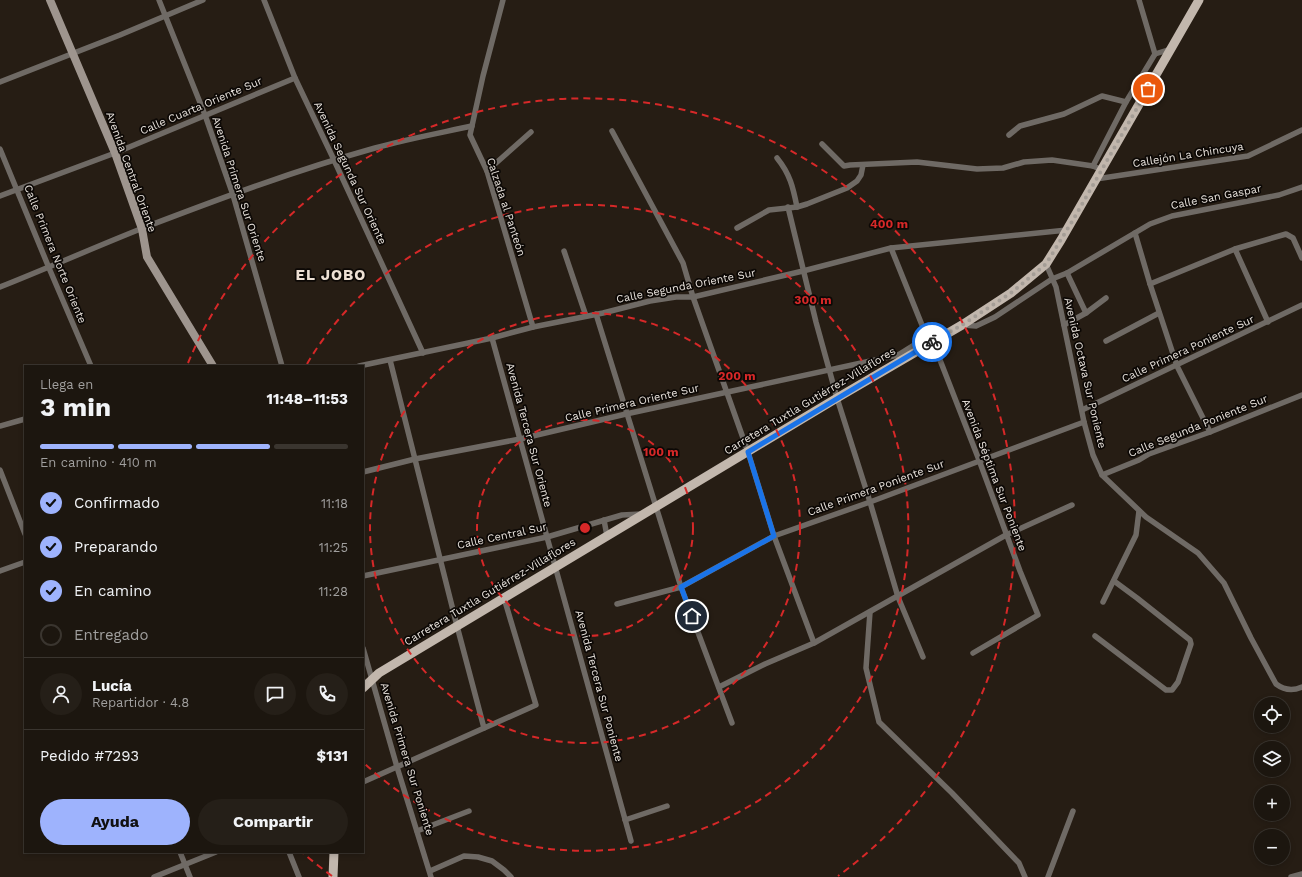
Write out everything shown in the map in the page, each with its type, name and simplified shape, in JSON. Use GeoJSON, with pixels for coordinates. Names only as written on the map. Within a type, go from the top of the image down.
{"type":"FeatureCollection","features":[{"type":"Feature","properties":{"kind":"main road","name":"Carretera Tuxtla Gutiérrez-Villaflores"},"geometry":{"type":"LineString","coordinates":[[364,687],[378,673],[837,398],[930,338],[962,325],[1011,293],[1046,264],[1102,170],[1199,0]]}},
{"type":"Feature","properties":{"kind":"main road"},"geometry":{"type":"LineString","coordinates":[[333,877],[334,853]]}},
{"type":"Feature","properties":{"kind":"street","name":"Avenida Central Oriente"},"geometry":{"type":"LineString","coordinates":[[50,0],[115,153],[142,228],[147,257],[212,365]]}},
{"type":"Feature","properties":{"kind":"street","name":"Avenida Primera Sur Oriente"},"geometry":{"type":"LineString","coordinates":[[158,0],[205,115],[233,195],[282,365]]}},
{"type":"Feature","properties":{"kind":"street"},"geometry":{"type":"LineString","coordinates":[[0,82],[74,54],[203,0]]}},
{"type":"Feature","properties":{"kind":"street","name":"Avenida Segunda Sur Oriente"},"geometry":{"type":"LineString","coordinates":[[264,0],[294,78],[334,160],[422,353]]}},
{"type":"Feature","properties":{"kind":"street","name":"Calzada al Panteón"},"geometry":{"type":"LineString","coordinates":[[503,0],[483,76],[470,135],[486,171],[532,327]]}},
{"type":"Feature","properties":{"kind":"street"},"geometry":{"type":"LineString","coordinates":[[1139,0],[1155,54]]}},
{"type":"Feature","properties":{"kind":"street"},"geometry":{"type":"LineString","coordinates":[[1092,166],[1126,102],[1155,54],[1171,49]]}},
{"type":"Feature","properties":{"kind":"street","name":"Calle Cuarta Oriente Sur"},"geometry":{"type":"LineString","coordinates":[[0,196],[115,153],[294,78]]}},
{"type":"Feature","properties":{"kind":"street"},"geometry":{"type":"LineString","coordinates":[[1009,135],[1020,126],[1064,114],[1102,96],[1126,102]]}},
{"type":"Feature","properties":{"kind":"street"},"geometry":{"type":"LineString","coordinates":[[0,287],[49,268],[142,228],[334,160],[377,147],[472,126]]}},
{"type":"Feature","properties":{"kind":"street","name":"Callejón La Chincuya"},"geometry":{"type":"LineString","coordinates":[[1096,179],[1248,156],[1302,130]]}},
{"type":"Feature","properties":{"kind":"street"},"geometry":{"type":"LineString","coordinates":[[612,131],[683,263],[693,297],[748,452],[774,536],[814,643]]}},
{"type":"Feature","properties":{"kind":"street"},"geometry":{"type":"LineString","coordinates":[[486,171],[531,132]]}},
{"type":"Feature","properties":{"kind":"street"},"geometry":{"type":"LineString","coordinates":[[822,144],[844,166],[918,162],[977,169],[1003,168],[1024,162],[1052,160],[1092,166],[1102,170]]}},
{"type":"Feature","properties":{"kind":"street","name":"Calle Primera Norte Oriente"},"geometry":{"type":"LineString","coordinates":[[0,149],[91,365]]}},
{"type":"Feature","properties":{"kind":"street"},"geometry":{"type":"LineString","coordinates":[[777,158],[785,168],[792,182],[797,206]]}},
{"type":"Feature","properties":{"kind":"street"},"geometry":{"type":"LineString","coordinates":[[737,228],[769,210],[797,206],[847,188],[857,181],[861,175],[863,165]]}},
{"type":"Feature","properties":{"kind":"street","name":"Calle San Gaspar"},"geometry":{"type":"LineString","coordinates":[[962,325],[976,326],[995,317],[1052,279],[1067,273],[1150,224],[1172,216],[1279,195],[1302,187]]}},
{"type":"Feature","properties":{"kind":"street"},"geometry":{"type":"LineString","coordinates":[[788,207],[803,271],[837,398],[898,597],[922,657]]}},
{"type":"Feature","properties":{"kind":"street","name":"Calle Segunda Oriente Sur"},"geometry":{"type":"LineString","coordinates":[[364,365],[492,338],[532,327],[656,300],[676,297],[693,297],[891,248],[1067,230]]}},
{"type":"Feature","properties":{"kind":"street"},"geometry":{"type":"LineString","coordinates":[[1135,233],[1177,366],[1210,432]]}},
{"type":"Feature","properties":{"kind":"street"},"geometry":{"type":"LineString","coordinates":[[1150,284],[1235,249],[1286,234],[1293,238],[1302,258]]}},
{"type":"Feature","properties":{"kind":"street","name":"Avenida Séptima Sur Poniente"},"geometry":{"type":"LineString","coordinates":[[891,248],[930,338],[979,460],[1006,535],[1038,615],[973,653]]}},
{"type":"Feature","properties":{"kind":"street"},"geometry":{"type":"LineString","coordinates":[[1235,249],[1268,322]]}},
{"type":"Feature","properties":{"kind":"street"},"geometry":{"type":"LineString","coordinates":[[564,251],[586,316]]}},
{"type":"Feature","properties":{"kind":"street","name":"Avenida Octava Sur Poniente"},"geometry":{"type":"LineString","coordinates":[[1046,264],[1056,287],[1084,422],[1093,455],[1102,475],[1140,511],[1198,553],[1224,583],[1276,684],[1283,689],[1300,688]]}},
{"type":"Feature","properties":{"kind":"street"},"geometry":{"type":"LineString","coordinates":[[1067,273],[1086,313]]}},
{"type":"Feature","properties":{"kind":"street"},"geometry":{"type":"LineString","coordinates":[[1064,325],[1086,313],[1106,298]]}},
{"type":"Feature","properties":{"kind":"street","name":"Calle Primera Poniente Sur"},"geometry":{"type":"LineString","coordinates":[[1082,410],[1177,366],[1302,305]]}},
{"type":"Feature","properties":{"kind":"street"},"geometry":{"type":"LineString","coordinates":[[1106,341],[1159,312]]}},
{"type":"Feature","properties":{"kind":"street"},"geometry":{"type":"LineString","coordinates":[[596,314],[681,587],[732,723]]}},
{"type":"Feature","properties":{"kind":"street","name":"Avenida Tercera Sur Oriente"},"geometry":{"type":"LineString","coordinates":[[492,338],[547,537]]}},
{"type":"Feature","properties":{"kind":"street","name":"Calle Primera Oriente Sur"},"geometry":{"type":"LineString","coordinates":[[364,472],[415,459],[520,439],[727,392],[901,357]]}},
{"type":"Feature","properties":{"kind":"street"},"geometry":{"type":"LineString","coordinates":[[390,360],[484,728]]}},
{"type":"Feature","properties":{"kind":"street","name":"Calle Segunda Poniente Sur"},"geometry":{"type":"LineString","coordinates":[[1102,475],[1139,460],[1149,454],[1210,432],[1302,395]]}},
{"type":"Feature","properties":{"kind":"street"},"geometry":{"type":"LineString","coordinates":[[0,426],[24,419]]}},
{"type":"Feature","properties":{"kind":"street","name":"Calle Primera Poniente Sur"},"geometry":{"type":"LineString","coordinates":[[617,604],[681,587],[774,536],[870,502],[1084,422]]}},
{"type":"Feature","properties":{"kind":"street"},"geometry":{"type":"LineString","coordinates":[[0,470],[24,531]]}},
{"type":"Feature","properties":{"kind":"street"},"geometry":{"type":"LineString","coordinates":[[719,688],[765,664],[814,643],[1006,535],[1072,505]]}},
{"type":"Feature","properties":{"kind":"street"},"geometry":{"type":"LineString","coordinates":[[1103,602],[1136,535],[1140,511]]}},
{"type":"Feature","properties":{"kind":"street","name":"Calle Central Sur"},"geometry":{"type":"LineString","coordinates":[[364,576],[547,537],[622,515],[644,514]]}},
{"type":"Feature","properties":{"kind":"street"},"geometry":{"type":"LineString","coordinates":[[604,520],[607,536]]}},
{"type":"Feature","properties":{"kind":"street","name":"Avenida Tercera Sur Poniente"},"geometry":{"type":"LineString","coordinates":[[547,537],[631,841]]}},
{"type":"Feature","properties":{"kind":"street"},"geometry":{"type":"LineString","coordinates":[[0,571],[24,562]]}},
{"type":"Feature","properties":{"kind":"street"},"geometry":{"type":"LineString","coordinates":[[1095,636],[1166,690],[1172,690],[1178,682],[1191,644],[1190,640],[1114,581]]}},
{"type":"Feature","properties":{"kind":"street"},"geometry":{"type":"LineString","coordinates":[[364,782],[536,705],[504,598]]}},
{"type":"Feature","properties":{"kind":"street"},"geometry":{"type":"LineString","coordinates":[[870,612],[866,668],[879,722],[952,793],[1019,863],[1025,877]]}},
{"type":"Feature","properties":{"kind":"street","name":"Avenida Primera Sur Poniente"},"geometry":{"type":"LineString","coordinates":[[364,651],[430,875]]}},
{"type":"Feature","properties":{"kind":"street"},"geometry":{"type":"LineString","coordinates":[[625,820],[667,806]]}},
{"type":"Feature","properties":{"kind":"street"},"geometry":{"type":"LineString","coordinates":[[1048,877],[1073,810]]}},
{"type":"Feature","properties":{"kind":"street"},"geometry":{"type":"LineString","coordinates":[[417,831],[469,811]]}},
{"type":"Feature","properties":{"kind":"street"},"geometry":{"type":"LineString","coordinates":[[180,853],[190,877]]}},
{"type":"Feature","properties":{"kind":"street"},"geometry":{"type":"LineString","coordinates":[[154,877],[214,853]]}},
{"type":"Feature","properties":{"kind":"street"},"geometry":{"type":"LineString","coordinates":[[289,853],[299,877]]}},
{"type":"Feature","properties":{"kind":"street"},"geometry":{"type":"LineString","coordinates":[[430,875],[464,856],[478,857],[492,861],[511,877]]}},
{"type":"Feature","properties":{"kind":"street"},"geometry":{"type":"LineString","coordinates":[[1291,877],[1302,874]]}},
{"type":"Feature","properties":{"kind":"way so far"},"geometry":{"type":"LineString","coordinates":[[932,342],[962,325],[1011,293],[1046,264],[1148,89]]}},
{"type":"Feature","properties":{"kind":"district","name":"EL JOBO"},"geometry":{"type":"Point","coordinates":[331,275]}},
{"type":"Feature","properties":{"kind":"route"},"geometry":{"type":"LineString","coordinates":[[692,616],[681,587],[774,536],[748,452],[932,342]]}}]}
